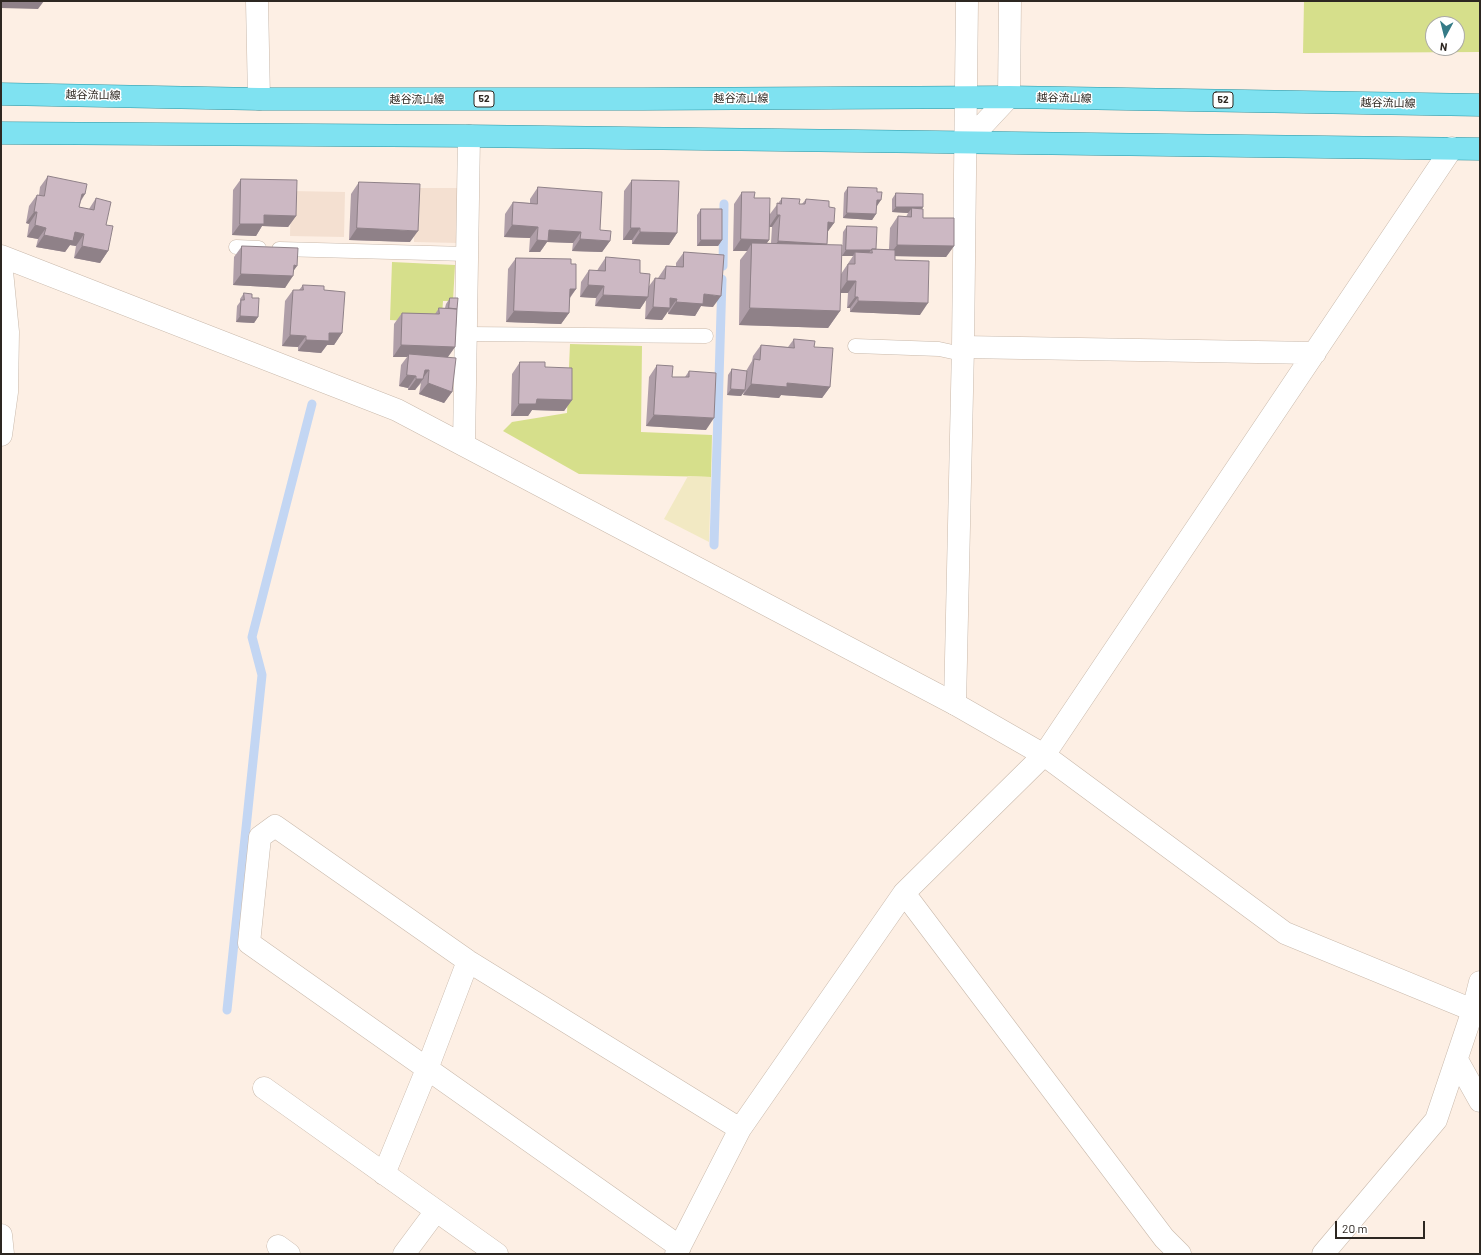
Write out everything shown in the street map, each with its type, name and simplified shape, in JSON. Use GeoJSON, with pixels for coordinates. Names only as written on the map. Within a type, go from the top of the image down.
{"type":"FeatureCollection","features":[{"type":"Feature","properties":{"kind":"main road","name":"越谷流山線"},"geometry":{"type":"LineString","coordinates":[[1,94],[259,99],[643,99],[966,96],[1480,105]]}},
{"type":"Feature","properties":{"kind":"main road"},"geometry":{"type":"LineString","coordinates":[[1,133],[469,136],[1480,149]]}},
{"type":"Feature","properties":{"kind":"street"},"geometry":{"type":"LineString","coordinates":[[258,1],[259,99]]}},
{"type":"Feature","properties":{"kind":"street"},"geometry":{"type":"LineString","coordinates":[[955,704],[966,143],[967,1]]}},
{"type":"Feature","properties":{"kind":"street"},"geometry":{"type":"LineString","coordinates":[[966,143],[1009,97],[1010,1]]}},
{"type":"Feature","properties":{"kind":"street"},"geometry":{"type":"LineString","coordinates":[[464,445],[469,136]]}},
{"type":"Feature","properties":{"kind":"street"},"geometry":{"type":"LineString","coordinates":[[740,1129],[468,961],[275,826],[260,838],[249,943],[678,1250],[740,1129],[904,893],[1044,755],[1452,148]]}},
{"type":"Feature","properties":{"kind":"street"},"geometry":{"type":"LineString","coordinates":[[1,256],[398,410],[955,704],[1044,755],[1285,933],[1477,1011]]}},
{"type":"Feature","properties":{"kind":"street"},"geometry":{"type":"LineString","coordinates":[[1,261],[8,332],[7,392],[1,435]]}},
{"type":"Feature","properties":{"kind":"street"},"geometry":{"type":"LineString","coordinates":[[962,350],[1315,353]]}},
{"type":"Feature","properties":{"kind":"street"},"geometry":{"type":"LineString","coordinates":[[904,893],[1164,1238],[1180,1254]]}},
{"type":"Feature","properties":{"kind":"street"},"geometry":{"type":"LineString","coordinates":[[384,1174],[468,961]]}},
{"type":"Feature","properties":{"kind":"street"},"geometry":{"type":"LineString","coordinates":[[1323,1254],[1436,1120],[1457,1060],[1477,1011],[1480,982]]}},
{"type":"Feature","properties":{"kind":"street"},"geometry":{"type":"LineString","coordinates":[[1457,1060],[1480,1101]]}},
{"type":"Feature","properties":{"kind":"street"},"geometry":{"type":"LineString","coordinates":[[264,1088],[497,1254]]}},
{"type":"Feature","properties":{"kind":"street"},"geometry":{"type":"LineString","coordinates":[[404,1254],[436,1211]]}},
{"type":"Feature","properties":{"kind":"street"},"geometry":{"type":"LineString","coordinates":[[1,1235],[3,1254]]}},
{"type":"Feature","properties":{"kind":"lane"},"geometry":{"type":"LineString","coordinates":[[236,248],[467,254]]}},
{"type":"Feature","properties":{"kind":"lane"},"geometry":{"type":"LineString","coordinates":[[466,334],[706,336]]}},
{"type":"Feature","properties":{"kind":"lane"},"geometry":{"type":"LineString","coordinates":[[854,346],[962,350]]}},
{"type":"Feature","properties":{"kind":"shaded area"},"geometry":{"type":"Polygon","coordinates":[[[414,188],[458,188],[458,243],[414,242],[414,188]]]}},
{"type":"Feature","properties":{"kind":"shaded area"},"geometry":{"type":"Polygon","coordinates":[[[291,191],[345,192],[344,237],[290,236],[291,191]]]}},
{"type":"Feature","properties":{"kind":"green space"},"geometry":{"type":"Polygon","coordinates":[[[1304,1],[1480,1],[1480,52],[1465,52],[1465,16],[1425,16],[1425,52],[1303,53],[1304,1]]]}},
{"type":"Feature","properties":{"kind":"green space"},"geometry":{"type":"Polygon","coordinates":[[[392,262],[455,265],[453,301],[443,301],[442,316],[428,322],[390,320],[392,262]]]}},
{"type":"Feature","properties":{"kind":"green space"},"geometry":{"type":"Polygon","coordinates":[[[570,344],[642,346],[641,432],[712,435],[711,477],[579,474],[503,431],[512,422],[567,413],[570,344]]]}},
{"type":"Feature","properties":{"kind":"sand"},"geometry":{"type":"Polygon","coordinates":[[[688,476],[711,477],[709,542],[664,519],[688,476]]]}},
{"type":"Feature","properties":{"kind":"building"},"geometry":{"type":"Polygon","coordinates":[[[48,176],[87,184],[85,194],[82,194],[79,207],[94,210],[96,198],[111,202],[106,225],[113,226],[108,251],[82,246],[84,234],[75,232],[73,241],[44,235],[46,228],[35,225],[37,212],[34,212],[37,195],[44,196],[48,176]]]}},
{"type":"Feature","properties":{"kind":"building"},"geometry":{"type":"Polygon","coordinates":[[[241,179],[297,180],[296,216],[264,215],[264,224],[240,224],[241,179]]]}},
{"type":"Feature","properties":{"kind":"building"},"geometry":{"type":"Polygon","coordinates":[[[632,180],[679,181],[677,233],[640,232],[640,228],[631,228],[632,180]]]}},
{"type":"Feature","properties":{"kind":"building"},"geometry":{"type":"Polygon","coordinates":[[[359,182],[420,184],[418,231],[357,228],[359,182]]]}},
{"type":"Feature","properties":{"kind":"building"},"geometry":{"type":"Polygon","coordinates":[[[538,187],[602,192],[600,230],[611,231],[610,241],[580,239],[581,232],[549,230],[548,241],[537,240],[538,227],[512,225],[513,202],[537,204],[538,187]]]}},
{"type":"Feature","properties":{"kind":"building"},"geometry":{"type":"Polygon","coordinates":[[[848,187],[877,188],[877,192],[882,192],[881,200],[877,200],[876,214],[847,213],[848,187]]]}},
{"type":"Feature","properties":{"kind":"building"},"geometry":{"type":"Polygon","coordinates":[[[742,192],[755,192],[754,198],[770,198],[769,240],[741,239],[742,192]]]}},
{"type":"Feature","properties":{"kind":"building"},"geometry":{"type":"Polygon","coordinates":[[[896,193],[923,194],[923,207],[896,207],[896,193]]]}},
{"type":"Feature","properties":{"kind":"building"},"geometry":{"type":"Polygon","coordinates":[[[782,198],[800,199],[799,204],[805,204],[806,199],[829,201],[829,207],[835,208],[834,223],[828,222],[827,244],[778,241],[780,215],[777,215],[777,203],[781,204],[782,198]]]}},
{"type":"Feature","properties":{"kind":"building"},"geometry":{"type":"Polygon","coordinates":[[[912,208],[923,209],[923,218],[954,218],[954,246],[897,245],[898,216],[911,217],[912,208]]]}},
{"type":"Feature","properties":{"kind":"building"},"geometry":{"type":"Polygon","coordinates":[[[701,209],[722,209],[722,240],[701,240],[701,209]]]}},
{"type":"Feature","properties":{"kind":"building"},"geometry":{"type":"Polygon","coordinates":[[[847,226],[877,227],[876,249],[846,250],[847,226]]]}},
{"type":"Feature","properties":{"kind":"building"},"geometry":{"type":"Polygon","coordinates":[[[752,243],[842,245],[840,311],[750,308],[752,243]]]}},
{"type":"Feature","properties":{"kind":"building"},"geometry":{"type":"Polygon","coordinates":[[[242,246],[298,248],[297,266],[294,265],[293,276],[241,274],[242,246]]]}},
{"type":"Feature","properties":{"kind":"building"},"geometry":{"type":"Polygon","coordinates":[[[872,249],[895,250],[895,260],[929,261],[928,303],[858,301],[858,297],[855,297],[856,281],[847,281],[848,264],[855,264],[855,252],[872,253],[872,249]]]}},
{"type":"Feature","properties":{"kind":"building"},"geometry":{"type":"Polygon","coordinates":[[[684,252],[724,255],[721,296],[704,294],[703,304],[676,302],[677,299],[670,298],[670,308],[653,307],[655,278],[665,279],[666,266],[683,267],[684,252]]]}},
{"type":"Feature","properties":{"kind":"building"},"geometry":{"type":"Polygon","coordinates":[[[606,257],[640,260],[640,273],[650,274],[648,297],[603,295],[604,286],[588,285],[589,270],[605,271],[606,257]]]}},
{"type":"Feature","properties":{"kind":"building"},"geometry":{"type":"Polygon","coordinates":[[[516,258],[571,259],[571,264],[576,264],[576,289],[570,289],[569,313],[514,311],[516,258]]]}},
{"type":"Feature","properties":{"kind":"building"},"geometry":{"type":"Polygon","coordinates":[[[303,285],[324,286],[324,290],[345,292],[342,333],[329,333],[329,341],[306,340],[306,336],[290,335],[293,290],[303,290],[303,285]]]}},
{"type":"Feature","properties":{"kind":"building"},"geometry":{"type":"Polygon","coordinates":[[[244,293],[252,294],[252,298],[259,298],[258,317],[240,316],[241,300],[244,300],[244,293]]]}},
{"type":"Feature","properties":{"kind":"building"},"geometry":{"type":"Polygon","coordinates":[[[450,298],[458,298],[457,309],[449,308],[450,298]]]}},
{"type":"Feature","properties":{"kind":"building"},"geometry":{"type":"Polygon","coordinates":[[[439,308],[457,309],[455,347],[401,345],[402,313],[439,314],[439,308]]]}},
{"type":"Feature","properties":{"kind":"building"},"geometry":{"type":"Polygon","coordinates":[[[794,339],[815,341],[814,347],[833,348],[830,387],[787,383],[787,387],[751,384],[754,359],[760,360],[761,345],[794,348],[794,339]]]}},
{"type":"Feature","properties":{"kind":"building"},"geometry":{"type":"Polygon","coordinates":[[[409,354],[456,358],[452,392],[428,383],[429,370],[425,370],[423,379],[416,379],[416,376],[407,375],[409,354]]]}},
{"type":"Feature","properties":{"kind":"building"},"geometry":{"type":"Polygon","coordinates":[[[520,362],[545,362],[545,367],[572,368],[572,400],[537,399],[536,404],[519,404],[520,362]]]}},
{"type":"Feature","properties":{"kind":"building"},"geometry":{"type":"Polygon","coordinates":[[[657,365],[673,366],[672,377],[689,377],[689,371],[716,373],[714,418],[654,415],[657,365]]]}},
{"type":"Feature","properties":{"kind":"building"},"geometry":{"type":"Polygon","coordinates":[[[732,369],[747,371],[745,390],[731,389],[732,369]]]}},
{"type":"Feature","properties":{"kind":"waterway"},"geometry":{"type":"LineString","coordinates":[[723,266],[724,204]]}},
{"type":"Feature","properties":{"kind":"waterway"},"geometry":{"type":"LineString","coordinates":[[714,545],[722,279]]}},
{"type":"Feature","properties":{"kind":"waterway"},"geometry":{"type":"LineString","coordinates":[[227,1010],[262,675],[252,637],[312,404]]}}]}
